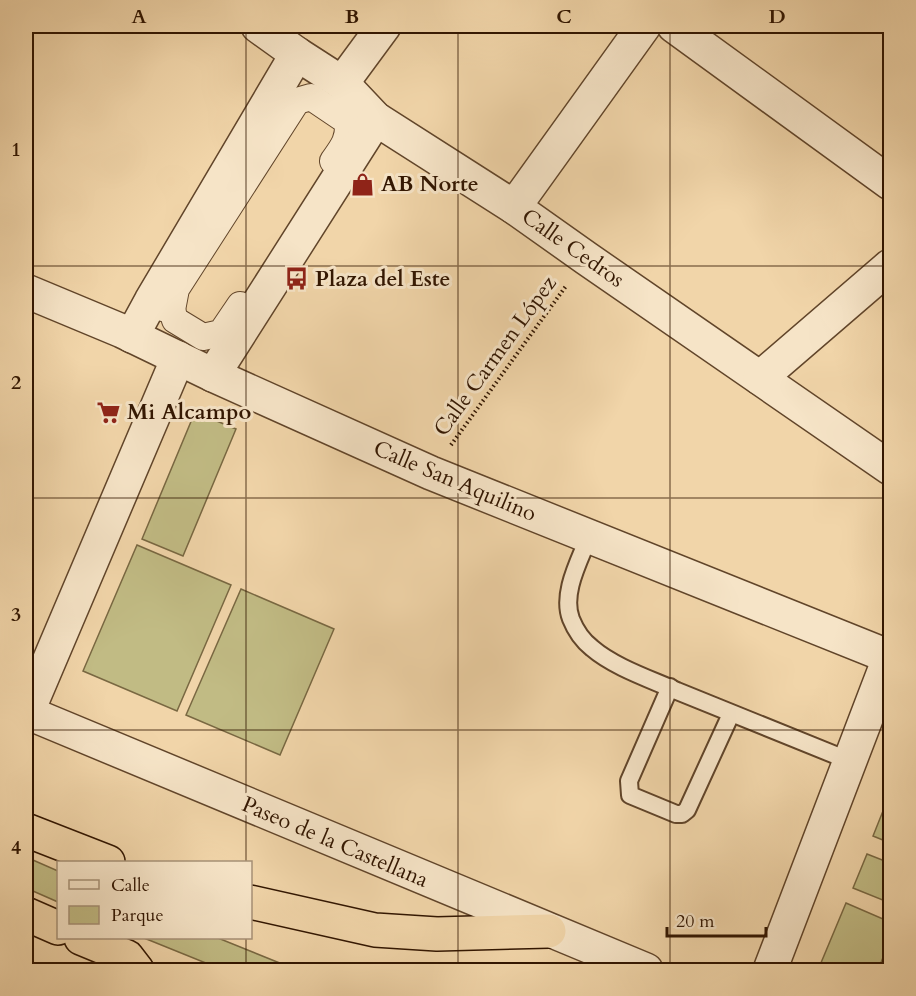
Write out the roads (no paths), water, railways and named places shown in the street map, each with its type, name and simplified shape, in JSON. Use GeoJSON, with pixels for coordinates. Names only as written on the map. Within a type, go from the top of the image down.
{"type":"FeatureCollection","features":[{"type":"Feature","properties":{"kind":"highway"},"geometry":{"type":"LineString","coordinates":[[26,830],[103,861]]}},
{"type":"Feature","properties":{"kind":"highway"},"geometry":{"type":"LineString","coordinates":[[252,902],[375,930],[437,934],[549,931]]}},
{"type":"Feature","properties":{"kind":"highway"},"geometry":{"type":"LineString","coordinates":[[26,914],[57,928]]}},
{"type":"Feature","properties":{"kind":"highway"},"geometry":{"type":"LineString","coordinates":[[83,939],[132,964]]}},
{"type":"Feature","properties":{"kind":"street","name":"Calle Cedros"},"geometry":{"type":"LineString","coordinates":[[258,26],[342,83],[359,130],[514,207],[891,468]]}},
{"type":"Feature","properties":{"kind":"street"},"geometry":{"type":"LineString","coordinates":[[342,83],[384,26]]}},
{"type":"Feature","properties":{"kind":"street"},"geometry":{"type":"LineString","coordinates":[[514,207],[644,26]]}},
{"type":"Feature","properties":{"kind":"street"},"geometry":{"type":"LineString","coordinates":[[674,26],[891,183]]}},
{"type":"Feature","properties":{"kind":"street"},"geometry":{"type":"LineString","coordinates":[[132,336],[297,54]]}},
{"type":"Feature","properties":{"kind":"street"},"geometry":{"type":"LineString","coordinates":[[311,97],[359,130],[344,145],[221,333],[203,337],[175,320],[167,309],[176,289],[293,98],[311,97]]}},
{"type":"Feature","properties":{"kind":"street"},"geometry":{"type":"LineString","coordinates":[[213,375],[359,130]]}},
{"type":"Feature","properties":{"kind":"street"},"geometry":{"type":"LineString","coordinates":[[760,378],[891,266]]}},
{"type":"Feature","properties":{"kind":"street","name":"Calle San Aquilino"},"geometry":{"type":"LineString","coordinates":[[26,291],[132,336],[431,473],[890,656]]}},
{"type":"Feature","properties":{"kind":"street"},"geometry":{"type":"LineString","coordinates":[[26,712],[178,358]]}},
{"type":"Feature","properties":{"kind":"street"},"geometry":{"type":"LineString","coordinates":[[770,970],[850,761],[884,696],[890,656]]}},
{"type":"Feature","properties":{"kind":"street","name":"Paseo de la Castellana"},"geometry":{"type":"LineString","coordinates":[[26,712],[646,970]]}},
{"type":"Feature","properties":{"kind":"lane"},"geometry":{"type":"LineString","coordinates":[[589,536],[568,591],[568,604],[571,618],[590,647],[609,661],[731,714],[850,761]]}},
{"type":"Feature","properties":{"kind":"lane"},"geometry":{"type":"LineString","coordinates":[[670,687],[629,781],[630,795],[676,813],[682,814],[687,810],[731,714]]}},
{"type":"Feature","properties":{"kind":"place","name":"AB Norte"},"geometry":{"type":"Point","coordinates":[363,184]}},
{"type":"Feature","properties":{"kind":"place","name":"Plaza del Este"},"geometry":{"type":"Point","coordinates":[297,279]}},
{"type":"Feature","properties":{"kind":"place","name":"Mi Alcampo"},"geometry":{"type":"Point","coordinates":[109,412]}}]}
